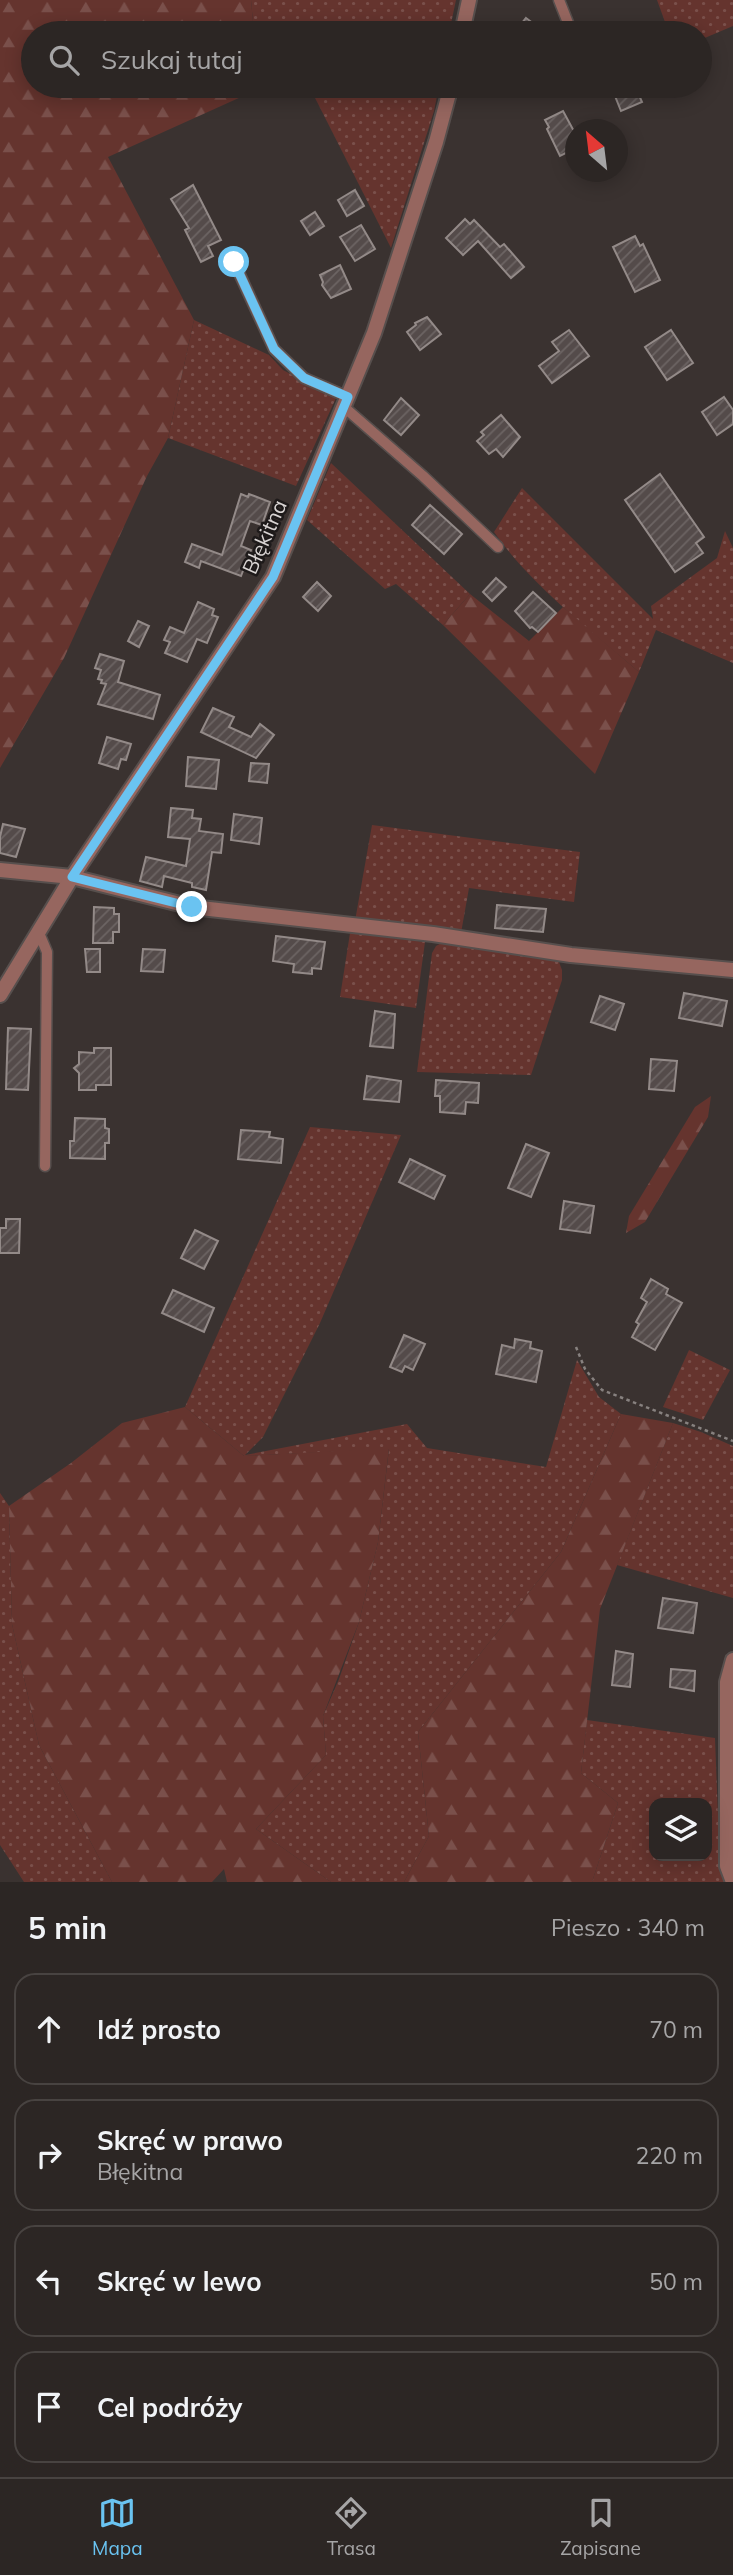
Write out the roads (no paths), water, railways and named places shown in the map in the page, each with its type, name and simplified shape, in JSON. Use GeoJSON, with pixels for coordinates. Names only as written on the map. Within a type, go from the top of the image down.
{"type":"FeatureCollection","features":[{"type":"Feature","properties":{"kind":"street"},"geometry":{"type":"LineString","coordinates":[[465,21],[469,0]]}},
{"type":"Feature","properties":{"kind":"street","name":"Błękitna"},"geometry":{"type":"LineString","coordinates":[[0,995],[72,877],[273,577],[374,333],[448,98]]}},
{"type":"Feature","properties":{"kind":"street"},"geometry":{"type":"LineString","coordinates":[[0,870],[72,877],[192,907],[433,934],[571,955],[733,970]]}},
{"type":"Feature","properties":{"kind":"street"},"geometry":{"type":"LineString","coordinates":[[733,1660],[727,1682],[727,1866],[733,1882]]}},
{"type":"Feature","properties":{"kind":"lane"},"geometry":{"type":"LineString","coordinates":[[559,0],[567,21]]}},
{"type":"Feature","properties":{"kind":"lane"},"geometry":{"type":"LineString","coordinates":[[234,262],[274,349],[304,378],[346,402],[498,547]]}},
{"type":"Feature","properties":{"kind":"lane"},"geometry":{"type":"LineString","coordinates":[[39,933],[47,951],[45,1166]]}}]}
